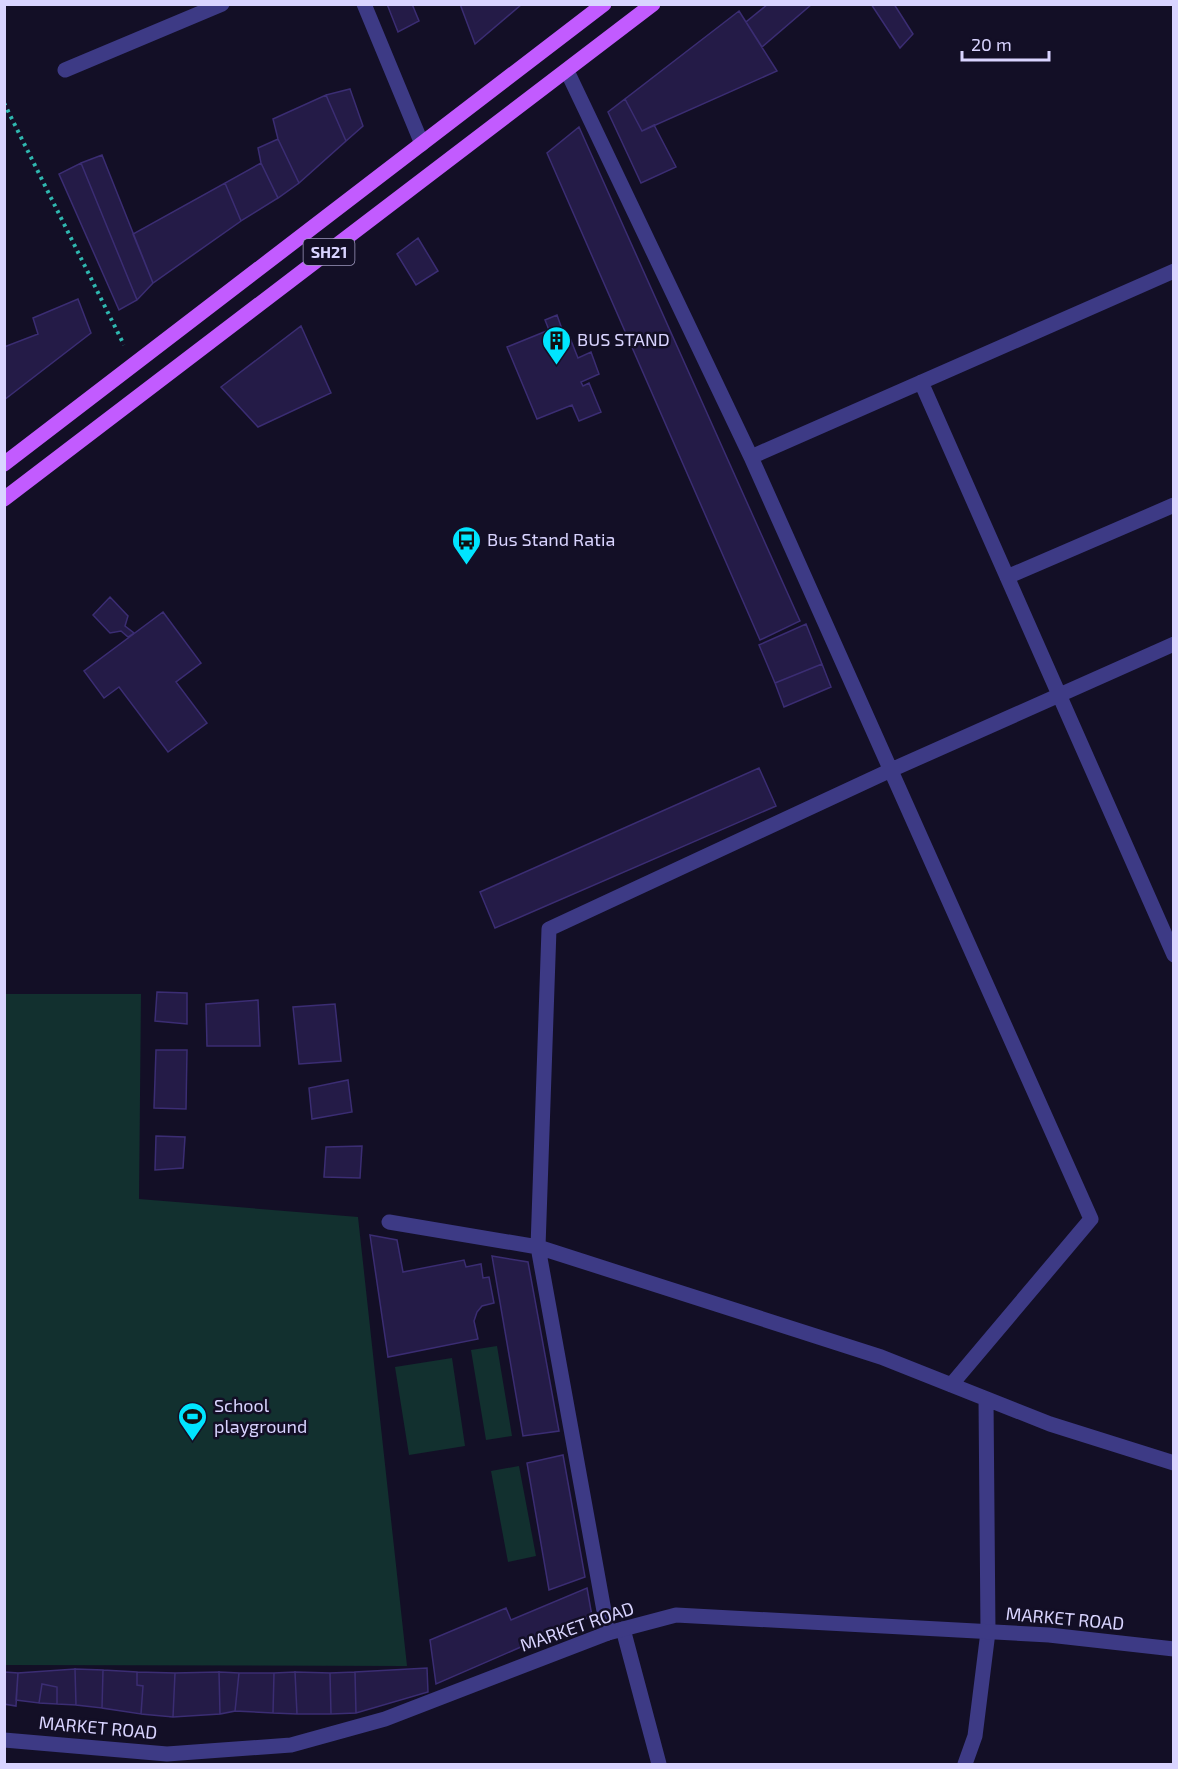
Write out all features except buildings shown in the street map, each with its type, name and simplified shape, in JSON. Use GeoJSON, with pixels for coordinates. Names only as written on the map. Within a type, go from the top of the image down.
{"type":"FeatureCollection","features":[{"type":"Feature","properties":{"kind":"main road","name":"SH21"},"geometry":{"type":"LineString","coordinates":[[4,464],[604,4]]}},
{"type":"Feature","properties":{"kind":"main road","name":"SH21"},"geometry":{"type":"LineString","coordinates":[[4,499],[653,4]]}},
{"type":"Feature","properties":{"kind":"street"},"geometry":{"type":"LineString","coordinates":[[65,70],[222,4]]}},
{"type":"Feature","properties":{"kind":"street"},"geometry":{"type":"LineString","coordinates":[[364,4],[422,144]]}},
{"type":"Feature","properties":{"kind":"street"},"geometry":{"type":"LineString","coordinates":[[567,71],[751,457],[1091,1219],[951,1385]]}},
{"type":"Feature","properties":{"kind":"street"},"geometry":{"type":"LineString","coordinates":[[751,457],[1173,271]]}},
{"type":"Feature","properties":{"kind":"street"},"geometry":{"type":"LineString","coordinates":[[921,382],[1173,955]]}},
{"type":"Feature","properties":{"kind":"street"},"geometry":{"type":"LineString","coordinates":[[1007,577],[1173,505]]}},
{"type":"Feature","properties":{"kind":"street"},"geometry":{"type":"LineString","coordinates":[[659,1764],[616,1631],[538,1247],[549,929],[891,770],[1173,644]]}},
{"type":"Feature","properties":{"kind":"street"},"geometry":{"type":"LineString","coordinates":[[389,1222],[538,1247],[881,1357],[1050,1424],[1173,1462]]}},
{"type":"Feature","properties":{"kind":"street"},"geometry":{"type":"LineString","coordinates":[[965,1764],[975,1736],[988,1632],[986,1399]]}},
{"type":"Feature","properties":{"kind":"street","name":"MARKET ROAD"},"geometry":{"type":"LineString","coordinates":[[4,1740],[168,1754],[291,1745],[385,1719],[616,1631],[676,1615],[1049,1635],[1173,1649]]}},
{"type":"Feature","properties":{"kind":"path"},"geometry":{"type":"LineString","coordinates":[[4,103],[134,365]]}},
{"type":"Feature","properties":{"kind":"green space","name":"School playground"},"geometry":{"type":"Polygon","coordinates":[[[5,994],[141,994],[139,1199],[358,1217],[407,1666],[5,1665],[5,994]]]}},
{"type":"Feature","properties":{"kind":"green space"},"geometry":{"type":"Polygon","coordinates":[[[497,1346],[512,1436],[486,1440],[471,1350],[497,1346]]]}},
{"type":"Feature","properties":{"kind":"green space"},"geometry":{"type":"Polygon","coordinates":[[[452,1358],[465,1446],[409,1455],[395,1367],[452,1358]]]}},
{"type":"Feature","properties":{"kind":"green space"},"geometry":{"type":"Polygon","coordinates":[[[519,1466],[536,1556],[508,1562],[491,1471],[519,1466]]]}},
{"type":"Feature","properties":{"kind":"place","name":"BUS STAND"},"geometry":{"type":"Point","coordinates":[556,366]}},
{"type":"Feature","properties":{"kind":"place","name":"Bus Stand Ratia"},"geometry":{"type":"Point","coordinates":[466,566]}},
{"type":"Feature","properties":{"kind":"place","name":"School playground"},"geometry":{"type":"Point","coordinates":[193,1442]}}]}
